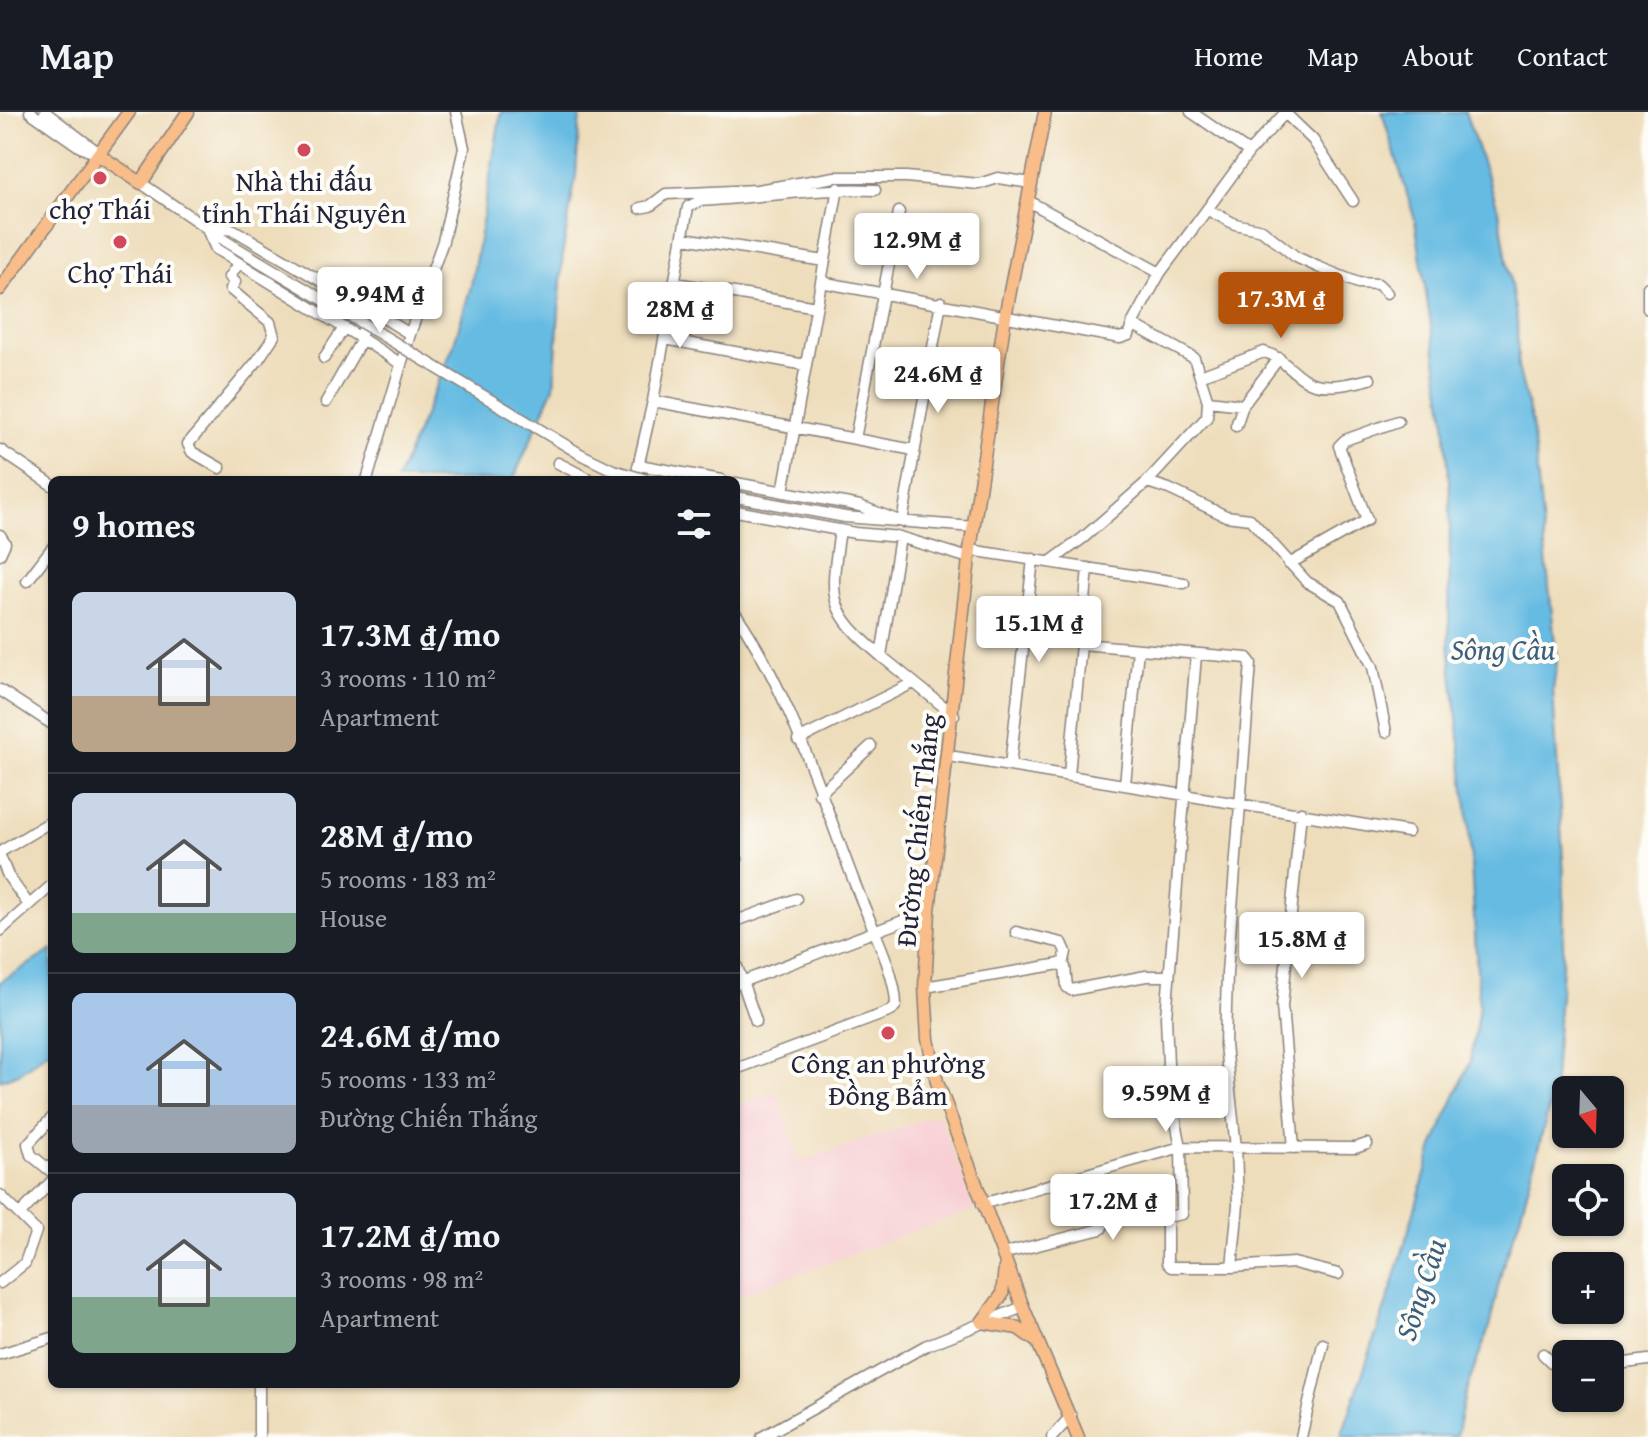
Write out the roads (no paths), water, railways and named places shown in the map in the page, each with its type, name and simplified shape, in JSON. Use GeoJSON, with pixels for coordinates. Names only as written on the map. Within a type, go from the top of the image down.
{"type":"FeatureCollection","features":[{"type":"Feature","properties":{"kind":"main road"},"geometry":{"type":"LineString","coordinates":[[0,289],[129,112]]}},
{"type":"Feature","properties":{"kind":"main road"},"geometry":{"type":"LineString","coordinates":[[99,155],[141,183],[188,112]]}},
{"type":"Feature","properties":{"kind":"main road","name":"Đường Chiến Thắng"},"geometry":{"type":"LineString","coordinates":[[1045,112],[1005,317],[970,554],[954,715],[929,911],[925,987],[928,1039],[937,1082],[982,1204],[1078,1437]]}},
{"type":"Feature","properties":{"kind":"main road"},"geometry":{"type":"LineString","coordinates":[[1004,1259],[1002,1295],[982,1322],[1018,1328],[1037,1342]]}},
{"type":"Feature","properties":{"kind":"street"},"geometry":{"type":"LineString","coordinates":[[30,112],[80,147],[99,155]]}},
{"type":"Feature","properties":{"kind":"street"},"geometry":{"type":"LineString","coordinates":[[45,112],[85,140],[99,155]]}},
{"type":"Feature","properties":{"kind":"street"},"geometry":{"type":"LineString","coordinates":[[368,476],[410,334],[443,241],[464,148],[456,112]]}},
{"type":"Feature","properties":{"kind":"street"},"geometry":{"type":"LineString","coordinates":[[1191,112],[1249,152]]}},
{"type":"Feature","properties":{"kind":"street"},"geometry":{"type":"LineString","coordinates":[[821,282],[941,302],[1120,338],[1129,335],[1160,273],[1249,152],[1286,113],[1313,140],[1353,201]]}},
{"type":"Feature","properties":{"kind":"street"},"geometry":{"type":"LineString","coordinates":[[640,208],[650,206],[666,194],[757,190],[835,177],[906,177],[979,184],[998,178],[1031,183]]}},
{"type":"Feature","properties":{"kind":"street"},"geometry":{"type":"LineString","coordinates":[[141,183],[227,242],[582,455],[633,476]]}},
{"type":"Feature","properties":{"kind":"street"},"geometry":{"type":"LineString","coordinates":[[783,492],[838,188]]}},
{"type":"Feature","properties":{"kind":"street"},"geometry":{"type":"LineString","coordinates":[[636,476],[676,283],[685,215],[693,202],[838,188],[875,190]]}},
{"type":"Feature","properties":{"kind":"street"},"geometry":{"type":"LineString","coordinates":[[1028,201],[1160,273]]}},
{"type":"Feature","properties":{"kind":"street"},"geometry":{"type":"LineString","coordinates":[[1208,210],[1235,224],[1262,230],[1296,257],[1358,283],[1378,284],[1387,293]]}},
{"type":"Feature","properties":{"kind":"street"},"geometry":{"type":"LineString","coordinates":[[855,439],[899,212]]}},
{"type":"Feature","properties":{"kind":"street"},"geometry":{"type":"LineString","coordinates":[[206,227],[216,249],[401,364]]}},
{"type":"Feature","properties":{"kind":"street"},"geometry":{"type":"LineString","coordinates":[[206,227],[234,230],[410,334]]}},
{"type":"Feature","properties":{"kind":"street"},"geometry":{"type":"LineString","coordinates":[[684,238],[824,261]]}},
{"type":"Feature","properties":{"kind":"street"},"geometry":{"type":"LineString","coordinates":[[220,468],[192,452],[188,444],[258,360],[274,336],[270,322],[230,289],[235,282],[229,277],[239,263]]}},
{"type":"Feature","properties":{"kind":"street"},"geometry":{"type":"LineString","coordinates":[[676,283],[816,307]]}},
{"type":"Feature","properties":{"kind":"street"},"geometry":{"type":"LineString","coordinates":[[1648,287],[1648,309]]}},
{"type":"Feature","properties":{"kind":"street"},"geometry":{"type":"LineString","coordinates":[[902,522],[941,302]]}},
{"type":"Feature","properties":{"kind":"street"},"geometry":{"type":"LineString","coordinates":[[326,402],[374,312]]}},
{"type":"Feature","properties":{"kind":"street"},"geometry":{"type":"LineString","coordinates":[[1050,562],[1083,538],[1147,482],[1207,417],[1208,401],[1194,358],[1132,324]]}},
{"type":"Feature","properties":{"kind":"street"},"geometry":{"type":"LineString","coordinates":[[324,358],[344,328]]}},
{"type":"Feature","properties":{"kind":"street"},"geometry":{"type":"LineString","coordinates":[[665,339],[805,365]]}},
{"type":"Feature","properties":{"kind":"street"},"geometry":{"type":"LineString","coordinates":[[1200,376],[1253,353],[1264,352],[1279,358],[1313,383],[1340,385],[1370,379]]}},
{"type":"Feature","properties":{"kind":"street"},"geometry":{"type":"LineString","coordinates":[[1236,426],[1243,405],[1279,358]]}},
{"type":"Feature","properties":{"kind":"street"},"geometry":{"type":"LineString","coordinates":[[653,401],[914,450]]}},
{"type":"Feature","properties":{"kind":"street"},"geometry":{"type":"LineString","coordinates":[[1208,401],[1243,405]]}},
{"type":"Feature","properties":{"kind":"street"},"geometry":{"type":"LineString","coordinates":[[1289,564],[1367,520],[1339,446],[1345,440],[1398,421]]}},
{"type":"Feature","properties":{"kind":"street"},"geometry":{"type":"LineString","coordinates":[[0,450],[48,482]]}},
{"type":"Feature","properties":{"kind":"street"},"geometry":{"type":"LineString","coordinates":[[558,463],[583,476]]}},
{"type":"Feature","properties":{"kind":"street"},"geometry":{"type":"LineString","coordinates":[[639,465],[699,476]]}},
{"type":"Feature","properties":{"kind":"street"},"geometry":{"type":"LineString","coordinates":[[1147,482],[1226,516],[1250,519],[1312,586],[1344,606],[1373,667],[1386,732]]}},
{"type":"Feature","properties":{"kind":"street"},"geometry":{"type":"LineString","coordinates":[[740,484],[860,506],[902,522]]}},
{"type":"Feature","properties":{"kind":"street"},"geometry":{"type":"LineString","coordinates":[[740,498],[845,517],[974,527]]}},
{"type":"Feature","properties":{"kind":"street"},"geometry":{"type":"LineString","coordinates":[[740,512],[840,530],[900,537]]}},
{"type":"Feature","properties":{"kind":"street"},"geometry":{"type":"LineString","coordinates":[[845,517],[900,537],[970,554],[1033,559],[1184,583]]}},
{"type":"Feature","properties":{"kind":"street"},"geometry":{"type":"LineString","coordinates":[[840,530],[831,588],[846,626],[954,715]]}},
{"type":"Feature","properties":{"kind":"street"},"geometry":{"type":"LineString","coordinates":[[0,535],[5,543],[0,554]]}},
{"type":"Feature","properties":{"kind":"street"},"geometry":{"type":"LineString","coordinates":[[881,656],[900,537]]}},
{"type":"Feature","properties":{"kind":"street"},"geometry":{"type":"LineString","coordinates":[[27,581],[48,553]]}},
{"type":"Feature","properties":{"kind":"street"},"geometry":{"type":"LineString","coordinates":[[1010,766],[1033,559]]}},
{"type":"Feature","properties":{"kind":"street"},"geometry":{"type":"LineString","coordinates":[[1069,775],[1088,568]]}},
{"type":"Feature","properties":{"kind":"street"},"geometry":{"type":"LineString","coordinates":[[740,620],[762,654],[798,740],[874,932],[896,997],[896,1005],[891,1011],[740,1068]]}},
{"type":"Feature","properties":{"kind":"street"},"geometry":{"type":"LineString","coordinates":[[1081,644],[1247,658],[1251,663],[1225,1045],[1236,1148],[1238,1205],[1232,1267]]}},
{"type":"Feature","properties":{"kind":"street"},"geometry":{"type":"LineString","coordinates":[[1125,784],[1138,649]]}},
{"type":"Feature","properties":{"kind":"street"},"geometry":{"type":"LineString","coordinates":[[1004,1259],[1101,1229],[1109,1213],[1116,1208],[1167,1217],[1182,1214],[1181,1147],[1169,1087],[1166,1017],[1196,655]]}},
{"type":"Feature","properties":{"kind":"street"},"geometry":{"type":"LineString","coordinates":[[798,740],[913,683]]}},
{"type":"Feature","properties":{"kind":"street"},"geometry":{"type":"LineString","coordinates":[[0,690],[48,721]]}},
{"type":"Feature","properties":{"kind":"street"},"geometry":{"type":"LineString","coordinates":[[819,794],[871,746]]}},
{"type":"Feature","properties":{"kind":"street"},"geometry":{"type":"LineString","coordinates":[[949,756],[1408,832]]}},
{"type":"Feature","properties":{"kind":"street"},"geometry":{"type":"LineString","coordinates":[[1294,1148],[1282,1006],[1301,812]]}},
{"type":"Feature","properties":{"kind":"street"},"geometry":{"type":"LineString","coordinates":[[29,905],[8,876],[0,854],[48,824]]}},
{"type":"Feature","properties":{"kind":"street"},"geometry":{"type":"LineString","coordinates":[[0,931],[48,888]]}},
{"type":"Feature","properties":{"kind":"street"},"geometry":{"type":"LineString","coordinates":[[740,920],[796,899]]}},
{"type":"Feature","properties":{"kind":"street"},"geometry":{"type":"LineString","coordinates":[[740,983],[929,911]]}},
{"type":"Feature","properties":{"kind":"street"},"geometry":{"type":"LineString","coordinates":[[1016,932],[1062,943],[1066,952],[1063,965],[1067,987],[1071,990],[1146,976],[1169,976]]}},
{"type":"Feature","properties":{"kind":"street"},"geometry":{"type":"LineString","coordinates":[[925,987],[1063,965]]}},
{"type":"Feature","properties":{"kind":"street"},"geometry":{"type":"LineString","coordinates":[[740,985],[756,1021]]}},
{"type":"Feature","properties":{"kind":"street"},"geometry":{"type":"LineString","coordinates":[[48,1122],[33,1135],[28,1148],[31,1155],[48,1169]]}},
{"type":"Feature","properties":{"kind":"street"},"geometry":{"type":"LineString","coordinates":[[982,1204],[1181,1147],[1355,1148],[1367,1144]]}},
{"type":"Feature","properties":{"kind":"street"},"geometry":{"type":"LineString","coordinates":[[21,1213],[48,1185]]}},
{"type":"Feature","properties":{"kind":"street"},"geometry":{"type":"LineString","coordinates":[[0,1195],[34,1225],[36,1237],[25,1263],[0,1283]]}},
{"type":"Feature","properties":{"kind":"street"},"geometry":{"type":"LineString","coordinates":[[1167,1217],[1168,1265],[1232,1267],[1294,1263],[1338,1274]]}},
{"type":"Feature","properties":{"kind":"street"},"geometry":{"type":"LineString","coordinates":[[762,1437],[925,1346],[1023,1307]]}},
{"type":"Feature","properties":{"kind":"street"},"geometry":{"type":"LineString","coordinates":[[0,1354],[48,1339]]}},
{"type":"Feature","properties":{"kind":"street"},"geometry":{"type":"LineString","coordinates":[[1301,1437],[1323,1344]]}},
{"type":"Feature","properties":{"kind":"street"},"geometry":{"type":"LineString","coordinates":[[1543,1354],[1552,1363]]}},
{"type":"Feature","properties":{"kind":"street"},"geometry":{"type":"LineString","coordinates":[[1624,1363],[1648,1360]]}},
{"type":"Feature","properties":{"kind":"street"},"geometry":{"type":"LineString","coordinates":[[259,1388],[259,1437]]}},
{"type":"Feature","properties":{"kind":"street"},"geometry":{"type":"LineString","coordinates":[[1052,1437],[1071,1416]]}},
{"type":"Feature","properties":{"kind":"water"},"geometry":{"type":"Polygon","coordinates":[[[501,112],[580,112],[576,175],[563,250],[554,387],[515,476],[399,476],[453,347],[471,286],[501,112]]]}},
{"type":"Feature","properties":{"kind":"water","name":"Sông Cầu"},"geometry":{"type":"Polygon","coordinates":[[[1382,112],[1465,112],[1499,211],[1517,322],[1518,367],[1532,423],[1557,663],[1553,690],[1564,876],[1563,952],[1552,1097],[1520,1217],[1502,1269],[1489,1328],[1465,1394],[1456,1437],[1341,1437],[1392,1287],[1433,1147],[1470,1062],[1479,1007],[1469,826],[1449,645],[1450,496],[1445,419],[1415,220],[1382,112]]]}},
{"type":"Feature","properties":{"kind":"water"},"geometry":{"type":"Polygon","coordinates":[[[48,952],[48,1051],[19,1073],[0,1080],[0,982],[48,952]]]}},
{"type":"Feature","properties":{"kind":"place","name":"Nhà thi đấu tỉnh Thái Nguyên"},"geometry":{"type":"Point","coordinates":[304,150]}},
{"type":"Feature","properties":{"kind":"place","name":"chợ Thái"},"geometry":{"type":"Point","coordinates":[100,178]}},
{"type":"Feature","properties":{"kind":"place","name":"Chợ Thái"},"geometry":{"type":"Point","coordinates":[120,242]}},
{"type":"Feature","properties":{"kind":"place","name":"Công an phường Đồng Bẩm"},"geometry":{"type":"Point","coordinates":[888,1033]}}]}
